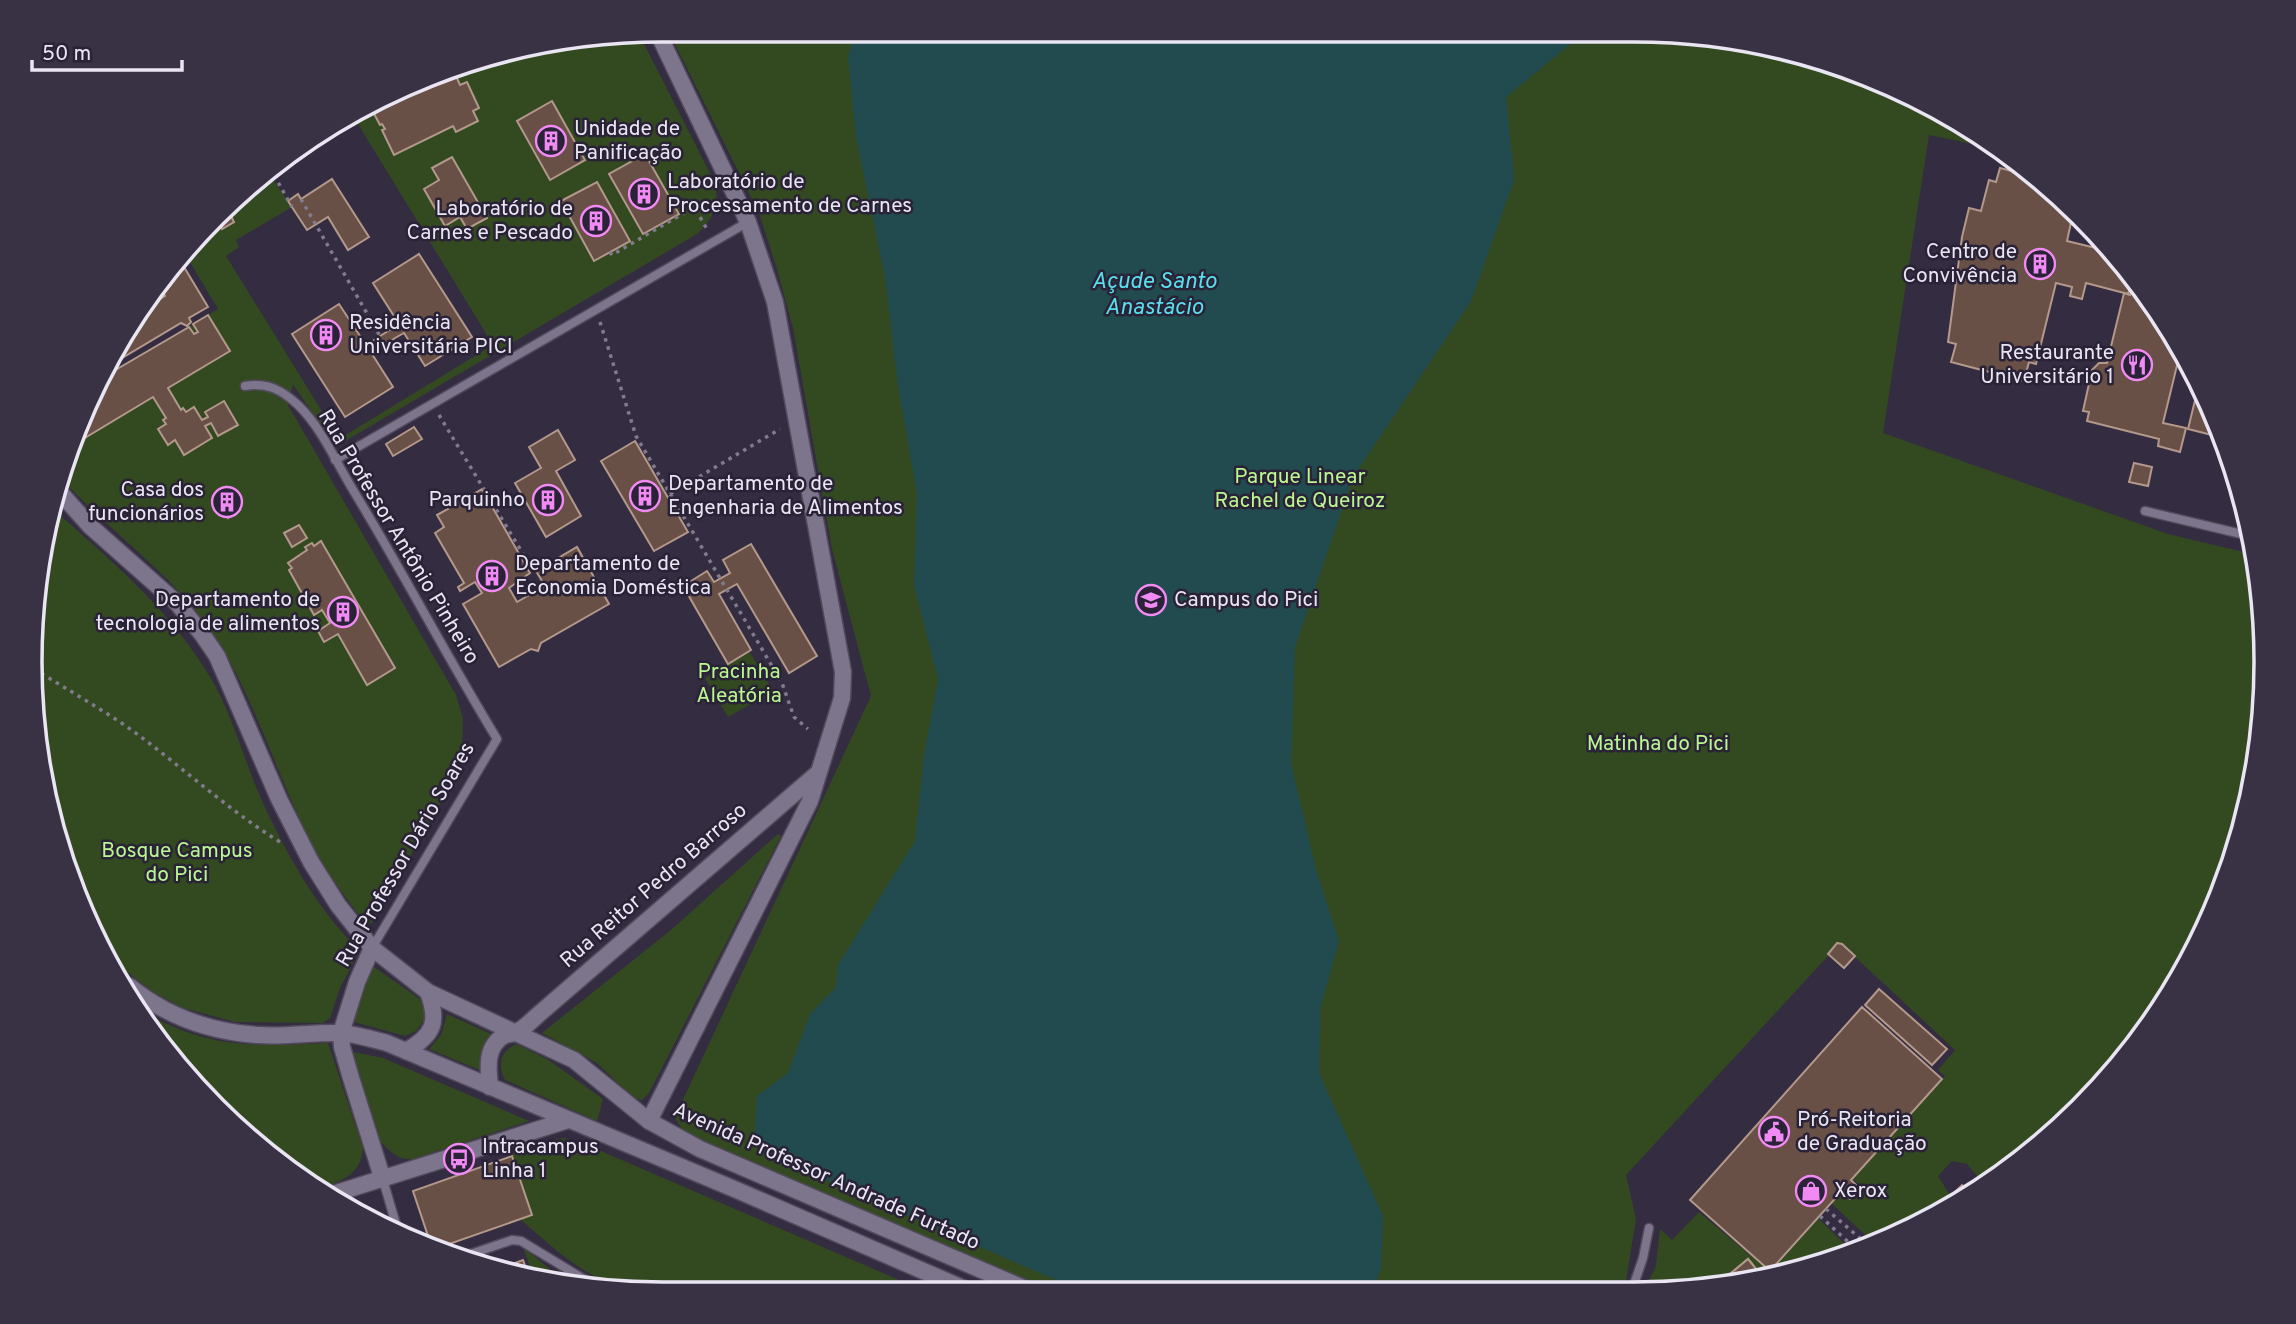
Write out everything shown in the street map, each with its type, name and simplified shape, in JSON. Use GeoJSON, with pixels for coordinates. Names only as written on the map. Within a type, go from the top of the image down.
{"type":"FeatureCollection","features":[{"type":"Feature","properties":{"kind":"street"},"geometry":{"type":"LineString","coordinates":[[649,1121],[810,802],[842,698],[843,672],[775,302],[748,222],[662,42]]}},
{"type":"Feature","properties":{"kind":"street","name":"Avenida Professor Andrade Furtado"},"geometry":{"type":"LineString","coordinates":[[64,497],[90,526],[178,604],[202,634],[217,656],[279,799],[311,862],[338,905],[372,948],[428,992],[574,1060],[649,1121],[700,1149],[1009,1282]]}},
{"type":"Feature","properties":{"kind":"street","name":"Rua Reitor Pedro Barroso"},"geometry":{"type":"LineString","coordinates":[[490,1087],[487,1066],[497,1041],[507,1034],[517,1032],[818,773]]}},
{"type":"Feature","properties":{"kind":"street","name":"Rua Professor Dário Soares"},"geometry":{"type":"LineString","coordinates":[[341,1033],[357,982],[372,948]]}},
{"type":"Feature","properties":{"kind":"street"},"geometry":{"type":"LineString","coordinates":[[137,992],[157,1006],[187,1021],[220,1030],[259,1035],[341,1033],[387,1044],[740,1191],[949,1282]]}},
{"type":"Feature","properties":{"kind":"street"},"geometry":{"type":"LineString","coordinates":[[406,1051],[426,1038],[431,1028],[435,1017],[428,992]]}},
{"type":"Feature","properties":{"kind":"street"},"geometry":{"type":"LineString","coordinates":[[341,1033],[342,1047],[383,1180]]}},
{"type":"Feature","properties":{"kind":"street"},"geometry":{"type":"LineString","coordinates":[[341,1192],[568,1120]]}},
{"type":"Feature","properties":{"kind":"lane"},"geometry":{"type":"LineString","coordinates":[[335,460],[748,222]]}},
{"type":"Feature","properties":{"kind":"lane","name":"Rua Professor Antônio Pinheiro"},"geometry":{"type":"LineString","coordinates":[[246,386],[259,384],[273,387],[307,415],[498,739]]}},
{"type":"Feature","properties":{"kind":"lane"},"geometry":{"type":"LineString","coordinates":[[2145,512],[2240,534]]}},
{"type":"Feature","properties":{"kind":"lane","name":"Rua Professor Dário Soares"},"geometry":{"type":"LineString","coordinates":[[372,948],[498,739]]}},
{"type":"Feature","properties":{"kind":"lane"},"geometry":{"type":"LineString","coordinates":[[383,1180],[395,1221]]}},
{"type":"Feature","properties":{"kind":"lane"},"geometry":{"type":"LineString","coordinates":[[1635,1282],[1649,1228]]}},
{"type":"Feature","properties":{"kind":"lane"},"geometry":{"type":"LineString","coordinates":[[475,1253],[512,1240],[521,1241],[580,1277]]}},
{"type":"Feature","properties":{"kind":"path"},"geometry":{"type":"LineString","coordinates":[[275,178],[292,207]]}},
{"type":"Feature","properties":{"kind":"path"},"geometry":{"type":"LineString","coordinates":[[302,199],[380,336]]}},
{"type":"Feature","properties":{"kind":"path"},"geometry":{"type":"LineString","coordinates":[[610,252],[612,255],[694,207],[707,229]]}},
{"type":"Feature","properties":{"kind":"path"},"geometry":{"type":"LineString","coordinates":[[596,309],[636,436],[782,683],[794,717],[808,729]]}},
{"type":"Feature","properties":{"kind":"path"},"geometry":{"type":"LineString","coordinates":[[432,405],[531,567]]}},
{"type":"Feature","properties":{"kind":"path"},"geometry":{"type":"LineString","coordinates":[[670,494],[784,427]]}},
{"type":"Feature","properties":{"kind":"path"},"geometry":{"type":"LineString","coordinates":[[42,674],[125,726],[250,824],[281,843]]}},
{"type":"Feature","properties":{"kind":"path"},"geometry":{"type":"LineString","coordinates":[[1826,1209],[1861,1239]]}},
{"type":"Feature","properties":{"kind":"path"},"geometry":{"type":"LineString","coordinates":[[1820,1216],[1849,1243]]}},
{"type":"Feature","properties":{"kind":"green space"},"geometry":{"type":"Polygon","coordinates":[[[643,42],[716,185],[716,200],[711,218],[697,234],[340,444],[333,444],[293,384],[288,405],[456,695],[463,719],[462,750],[455,777],[373,922],[367,925],[315,850],[251,705],[216,638],[200,615],[162,574],[68,485],[89,425],[114,373],[218,309],[189,261],[224,224],[273,180],[292,207],[236,240],[239,247],[226,256],[339,439],[493,345],[357,122],[425,89],[502,63],[581,47],[643,42]]]}},
{"type":"Feature","properties":{"kind":"green space","name":"Parque Linear Rachel de Queiroz"},"geometry":{"type":"Polygon","coordinates":[[[674,42],[1675,43],[1715,47],[1794,63],[1871,89],[1908,106],[1976,145],[1929,135],[1883,433],[2168,534],[2244,552],[2253,621],[2253,703],[2249,743],[2233,822],[2207,899],[2190,936],[2150,1006],[2126,1039],[2100,1071],[2043,1128],[1979,1178],[1967,1164],[1952,1161],[1938,1176],[1950,1195],[1867,1236],[1831,1203],[1843,1190],[1852,1198],[1862,1187],[1853,1179],[1945,1076],[1938,1070],[1955,1050],[1840,943],[1626,1175],[1636,1219],[1626,1282],[1032,1282],[684,1132],[675,1118],[680,1106],[871,696],[832,549],[793,328],[759,213],[674,42]]]}},
{"type":"Feature","properties":{"kind":"green space","name":"Bosque Campus do Pici"},"geometry":{"type":"Polygon","coordinates":[[[60,514],[145,594],[198,658],[221,697],[257,790],[283,843],[316,898],[359,952],[340,988],[330,1018],[323,1023],[235,1022],[183,1008],[153,992],[124,969],[106,936],[75,861],[54,783],[43,703],[42,662],[47,581],[60,514]]]}},
{"type":"Feature","properties":{"kind":"green space","name":"Pracinha Aleatória"},"geometry":{"type":"Polygon","coordinates":[[[749,651],[773,691],[728,717],[705,678],[749,651]]]}},
{"type":"Feature","properties":{"kind":"green space"},"geometry":{"type":"Polygon","coordinates":[[[778,834],[781,836],[649,1093],[642,1100],[634,1099],[597,1063],[542,1033],[671,930],[778,834]]]}},
{"type":"Feature","properties":{"kind":"green space"},"geometry":{"type":"Polygon","coordinates":[[[374,967],[420,999],[425,1013],[424,1020],[416,1031],[405,1036],[354,1022],[363,984],[374,967]]]}},
{"type":"Feature","properties":{"kind":"green space"},"geometry":{"type":"Polygon","coordinates":[[[447,1014],[491,1034],[481,1052],[482,1071],[429,1049],[441,1035],[447,1014]]]}},
{"type":"Feature","properties":{"kind":"green space"},"geometry":{"type":"Polygon","coordinates":[[[154,1017],[213,1040],[256,1045],[328,1043],[363,1148],[353,1172],[332,1184],[318,1178],[253,1128],[196,1071],[154,1017]]]}},
{"type":"Feature","properties":{"kind":"green space"},"geometry":{"type":"Polygon","coordinates":[[[516,1044],[547,1059],[603,1099],[597,1121],[505,1080],[501,1069],[503,1055],[516,1044]]]}},
{"type":"Feature","properties":{"kind":"green space"},"geometry":{"type":"Polygon","coordinates":[[[353,1052],[383,1058],[529,1121],[413,1159],[399,1157],[380,1141],[353,1052]]]}},
{"type":"Feature","properties":{"kind":"green space"},"geometry":{"type":"Polygon","coordinates":[[[563,1138],[587,1145],[904,1282],[662,1282],[601,1279],[562,1255],[520,1219],[532,1214],[512,1156],[516,1149],[563,1138]]]}},
{"type":"Feature","properties":{"kind":"green space"},"geometry":{"type":"Polygon","coordinates":[[[1699,1212],[1765,1268],[1715,1277],[1648,1282],[1656,1266],[1660,1229],[1672,1240],[1699,1212]]]}},
{"type":"Feature","properties":{"kind":"green space"},"geometry":{"type":"Polygon","coordinates":[[[1818,1218],[1845,1244],[1774,1266],[1818,1218]]]}},
{"type":"Feature","properties":{"kind":"green space"},"geometry":{"type":"Polygon","coordinates":[[[523,1247],[554,1272],[541,1270],[530,1268],[523,1247]]]}},
{"type":"Feature","properties":{"kind":"water","name":"Açude Santo Anastácio"},"geometry":{"type":"Polygon","coordinates":[[[853,42],[1573,42],[1506,97],[1514,180],[1471,301],[1353,477],[1295,647],[1291,763],[1316,870],[1339,941],[1320,1009],[1319,1073],[1383,1216],[1381,1268],[1376,1282],[1061,1282],[759,1151],[754,1144],[757,1096],[788,1073],[810,1014],[836,987],[838,965],[915,841],[924,755],[938,679],[914,585],[917,494],[898,386],[885,277],[856,137],[848,56],[853,42]]]}},
{"type":"Feature","properties":{"kind":"building"},"geometry":{"type":"Polygon","coordinates":[[[457,77],[460,85],[467,82],[479,108],[473,111],[478,121],[456,132],[453,126],[394,155],[382,130],[385,129],[374,113],[457,77]]]}},
{"type":"Feature","properties":{"kind":"building","name":"Unidade de Panificação"},"geometry":{"type":"Polygon","coordinates":[[[552,101],[585,160],[550,180],[517,121],[552,101]]]}},
{"type":"Feature","properties":{"kind":"building","name":"Laboratório de Processamento de Carnes"},"geometry":{"type":"Polygon","coordinates":[[[645,154],[679,214],[643,234],[609,174],[645,154]]]}},
{"type":"Feature","properties":{"kind":"building"},"geometry":{"type":"Polygon","coordinates":[[[452,157],[487,218],[467,229],[460,217],[445,226],[424,189],[439,180],[432,168],[452,157]]]}},
{"type":"Feature","properties":{"kind":"building","name":"Centro de Convivência"},"geometry":{"type":"Polygon","coordinates":[[[2000,168],[2012,171],[2071,223],[2067,241],[2095,248],[2129,290],[2128,294],[2086,283],[2082,299],[2070,296],[2072,287],[2056,283],[2036,364],[2029,362],[2024,381],[1951,362],[1956,344],[1948,342],[1962,237],[1969,208],[1981,211],[1989,180],[1996,182],[2000,168]]]}},
{"type":"Feature","properties":{"kind":"building"},"geometry":{"type":"Polygon","coordinates":[[[332,179],[369,237],[348,250],[328,217],[307,230],[288,201],[298,194],[301,199],[332,179]]]}},
{"type":"Feature","properties":{"kind":"building","name":"Laboratório de Carnes e Pescado"},"geometry":{"type":"Polygon","coordinates":[[[597,182],[630,241],[594,261],[561,201],[597,182]]]}},
{"type":"Feature","properties":{"kind":"building"},"geometry":{"type":"Polygon","coordinates":[[[231,217],[234,222],[222,229],[221,227],[231,217]]]}},
{"type":"Feature","properties":{"kind":"building","name":"Residência Universitária PICI"},"geometry":{"type":"Polygon","coordinates":[[[419,254],[472,337],[425,366],[404,333],[395,338],[372,354],[393,387],[345,417],[292,334],[339,304],[366,345],[399,324],[373,283],[419,254]]]}},
{"type":"Feature","properties":{"kind":"building"},"geometry":{"type":"Polygon","coordinates":[[[184,267],[208,307],[189,318],[191,322],[187,326],[181,323],[122,358],[146,318],[165,296],[164,294],[184,267]]]}},
{"type":"Feature","properties":{"kind":"building","name":"Restaurante Universitário 1"},"geometry":{"type":"Polygon","coordinates":[[[2131,292],[2150,318],[2177,364],[2163,423],[2186,428],[2180,452],[2158,446],[2159,439],[2087,421],[2089,412],[2083,411],[2092,370],[2099,363],[2107,363],[2124,293],[2130,295],[2131,292]]]}},
{"type":"Feature","properties":{"kind":"building"},"geometry":{"type":"Polygon","coordinates":[[[208,315],[230,351],[168,388],[181,410],[183,408],[186,412],[194,407],[202,420],[208,417],[205,412],[224,401],[238,425],[218,436],[211,423],[205,426],[212,438],[184,455],[175,440],[168,445],[158,429],[166,424],[163,420],[166,418],[153,397],[84,438],[115,370],[189,327],[194,334],[198,332],[193,324],[208,315]]]}},
{"type":"Feature","properties":{"kind":"building"},"geometry":{"type":"Polygon","coordinates":[[[2195,399],[2211,435],[2188,429],[2195,399]]]}},
{"type":"Feature","properties":{"kind":"building"},"geometry":{"type":"Polygon","coordinates":[[[414,427],[422,439],[393,456],[386,444],[414,427]]]}},
{"type":"Feature","properties":{"kind":"building","name":"Parquinho"},"geometry":{"type":"Polygon","coordinates":[[[558,430],[575,460],[556,471],[581,516],[546,537],[515,483],[541,468],[529,447],[558,430]]]}},
{"type":"Feature","properties":{"kind":"building","name":"Departamento de Engenharia de Alimentos"},"geometry":{"type":"Polygon","coordinates":[[[635,441],[688,532],[654,551],[601,461],[635,441]]]}},
{"type":"Feature","properties":{"kind":"building"},"geometry":{"type":"Polygon","coordinates":[[[2134,463],[2152,467],[2148,486],[2129,482],[2134,463]]]}},
{"type":"Feature","properties":{"kind":"building","name":"Casa dos funcionários"},"geometry":{"type":"Polygon","coordinates":[[[226,487],[240,510],[228,518],[215,495],[226,487]]]}},
{"type":"Feature","properties":{"kind":"building","name":"Departamento de Economia Doméstica"},"geometry":{"type":"Polygon","coordinates":[[[482,489],[530,573],[509,588],[517,602],[545,586],[536,571],[577,547],[609,604],[541,643],[538,651],[531,649],[499,667],[463,604],[482,593],[475,582],[460,591],[458,587],[464,583],[435,533],[444,527],[437,515],[448,509],[448,503],[456,504],[482,489]]]}},
{"type":"Feature","properties":{"kind":"building"},"geometry":{"type":"Polygon","coordinates":[[[299,525],[307,538],[292,547],[284,533],[299,525]]]}},
{"type":"Feature","properties":{"kind":"building","name":"Departamento de tecnologia de alimentos"},"geometry":{"type":"Polygon","coordinates":[[[321,541],[395,668],[367,685],[338,634],[324,642],[318,631],[330,623],[322,610],[314,615],[289,570],[292,568],[288,563],[307,550],[305,547],[312,543],[314,546],[321,541]]]}},
{"type":"Feature","properties":{"kind":"building"},"geometry":{"type":"Polygon","coordinates":[[[751,544],[817,656],[789,673],[737,584],[719,594],[751,650],[728,664],[683,586],[707,571],[714,582],[730,573],[723,560],[751,544]]]}},
{"type":"Feature","properties":{"kind":"building"},"geometry":{"type":"Polygon","coordinates":[[[1837,943],[1842,944],[1855,956],[1844,968],[1828,954],[1837,943]]]}},
{"type":"Feature","properties":{"kind":"building"},"geometry":{"type":"Polygon","coordinates":[[[1879,989],[1947,1049],[1932,1065],[1865,1005],[1879,989]]]}},
{"type":"Feature","properties":{"kind":"building"},"geometry":{"type":"Polygon","coordinates":[[[1862,1007],[1942,1079],[1851,1180],[1860,1189],[1850,1199],[1841,1192],[1775,1265],[1766,1267],[1690,1200],[1862,1007]]]}},
{"type":"Feature","properties":{"kind":"building"},"geometry":{"type":"Polygon","coordinates":[[[512,1156],[532,1215],[449,1244],[428,1236],[413,1191],[512,1156]]]}},
{"type":"Feature","properties":{"kind":"building"},"geometry":{"type":"Polygon","coordinates":[[[1748,1259],[1753,1265],[1745,1272],[1729,1274],[1748,1259]]]}},
{"type":"Feature","properties":{"kind":"building"},"geometry":{"type":"Polygon","coordinates":[[[1748,1259],[1757,1270],[1755,1270],[1729,1274],[1748,1259]]]}},
{"type":"Feature","properties":{"kind":"building"},"geometry":{"type":"Polygon","coordinates":[[[523,1260],[525,1266],[513,1264],[523,1260]]]}},
{"type":"Feature","properties":{"kind":"place","name":"Unidade de Panificação"},"geometry":{"type":"Point","coordinates":[551,141]}},
{"type":"Feature","properties":{"kind":"place","name":"Laboratório de Processamento de Carnes"},"geometry":{"type":"Point","coordinates":[644,194]}},
{"type":"Feature","properties":{"kind":"place","name":"Laboratório de Carnes e Pescado"},"geometry":{"type":"Point","coordinates":[596,221]}},
{"type":"Feature","properties":{"kind":"place","name":"Centro de Convivência"},"geometry":{"type":"Point","coordinates":[2040,264]}},
{"type":"Feature","properties":{"kind":"place","name":"Residência Universitária PICI"},"geometry":{"type":"Point","coordinates":[326,335]}},
{"type":"Feature","properties":{"kind":"place","name":"Restaurante Universitário 1"},"geometry":{"type":"Point","coordinates":[2137,365]}},
{"type":"Feature","properties":{"kind":"place","name":"Departamento de Engenharia de Alimentos"},"geometry":{"type":"Point","coordinates":[645,496]}},
{"type":"Feature","properties":{"kind":"place","name":"Parquinho"},"geometry":{"type":"Point","coordinates":[548,500]}},
{"type":"Feature","properties":{"kind":"place","name":"Casa dos funcionários"},"geometry":{"type":"Point","coordinates":[227,502]}},
{"type":"Feature","properties":{"kind":"place","name":"Departamento de Economia Doméstica"},"geometry":{"type":"Point","coordinates":[492,576]}},
{"type":"Feature","properties":{"kind":"place","name":"Campus do Pici"},"geometry":{"type":"Point","coordinates":[1151,600]}},
{"type":"Feature","properties":{"kind":"place","name":"Departamento de tecnologia de alimentos"},"geometry":{"type":"Point","coordinates":[343,612]}},
{"type":"Feature","properties":{"kind":"place","name":"Pró-Reitoria de Graduação"},"geometry":{"type":"Point","coordinates":[1774,1132]}},
{"type":"Feature","properties":{"kind":"place","name":"Intracampus Linha 1"},"geometry":{"type":"Point","coordinates":[459,1159]}},
{"type":"Feature","properties":{"kind":"place","name":"Xerox"},"geometry":{"type":"Point","coordinates":[1811,1191]}},
{"type":"Feature","properties":{"kind":"park label","name":"Matinha do Pici"},"geometry":{"type":"Point","coordinates":[1658,744]}}]}
